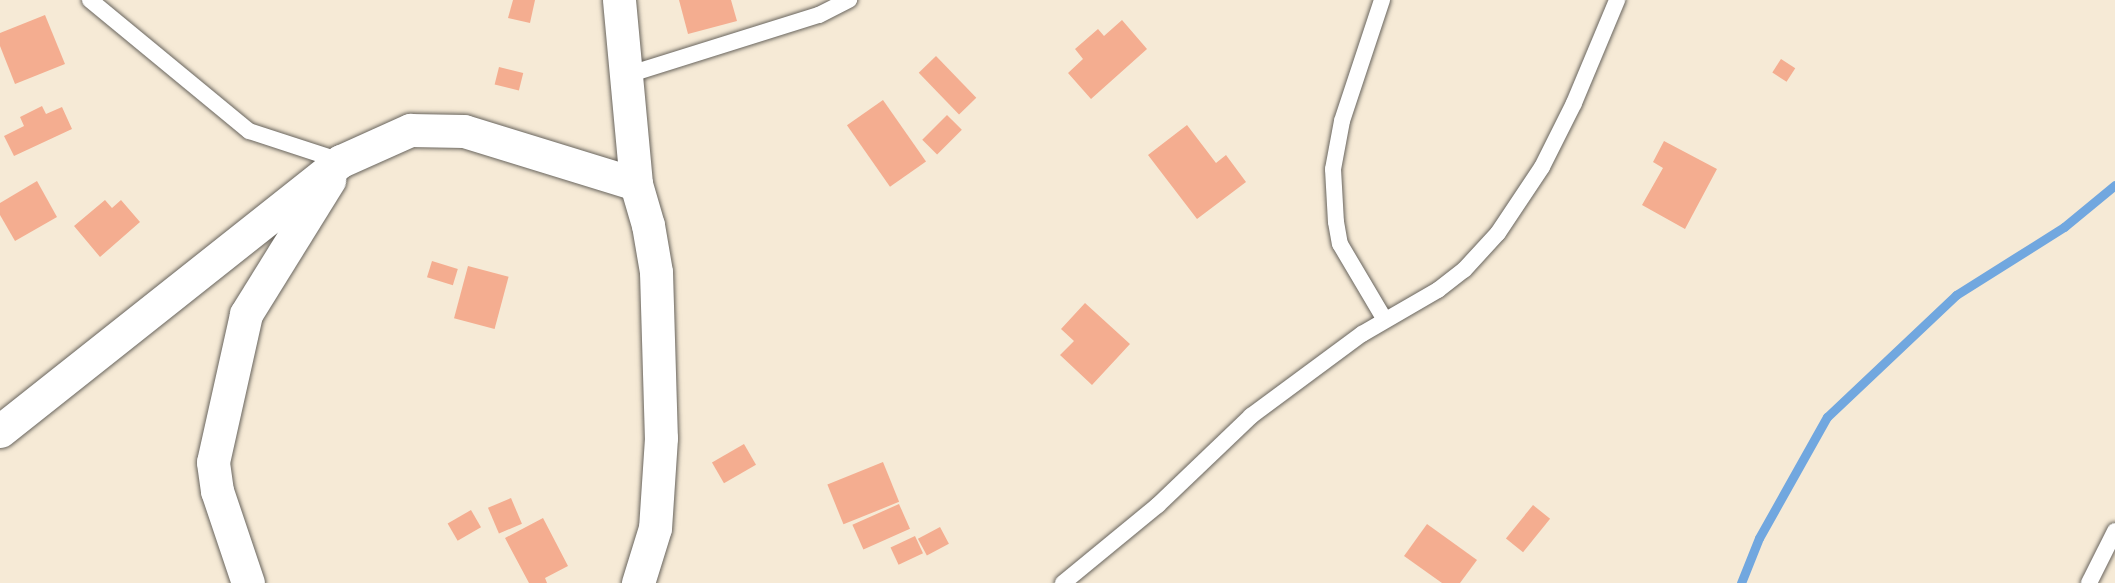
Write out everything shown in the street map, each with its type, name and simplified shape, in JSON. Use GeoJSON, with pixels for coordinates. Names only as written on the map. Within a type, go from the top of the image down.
{"type":"FeatureCollection","features":[{"type":"Feature","properties":{"kind":"street"},"geometry":{"type":"LineString","coordinates":[[619,0],[636,184],[648,225],[656,272],[661,438],[655,528],[638,583]]}},
{"type":"Feature","properties":{"kind":"street"},"geometry":{"type":"LineString","coordinates":[[0,430],[341,161],[410,130],[464,131],[636,184]]}},
{"type":"Feature","properties":{"kind":"street"},"geometry":{"type":"LineString","coordinates":[[248,583],[217,491],[213,462],[246,314],[341,161]]}},
{"type":"Feature","properties":{"kind":"lane"},"geometry":{"type":"LineString","coordinates":[[90,0],[249,131],[341,161]]}},
{"type":"Feature","properties":{"kind":"lane"},"geometry":{"type":"LineString","coordinates":[[627,75],[819,15],[849,0]]}},
{"type":"Feature","properties":{"kind":"lane"},"geometry":{"type":"LineString","coordinates":[[1382,0],[1342,121],[1333,169],[1336,222],[1340,244],[1385,320]]}},
{"type":"Feature","properties":{"kind":"lane"},"geometry":{"type":"LineString","coordinates":[[1064,583],[1158,505],[1251,416],[1335,353],[1385,320],[1438,290],[1464,270],[1498,233],[1542,167],[1574,103],[1617,0]]}},
{"type":"Feature","properties":{"kind":"lane"},"geometry":{"type":"LineString","coordinates":[[2088,583],[2115,531]]}},
{"type":"Feature","properties":{"kind":"building"},"geometry":{"type":"Polygon","coordinates":[[[513,0],[535,0],[530,23],[508,18],[513,0]]]}},
{"type":"Feature","properties":{"kind":"building"},"geometry":{"type":"Polygon","coordinates":[[[679,0],[731,0],[737,21],[688,34],[679,0]]]}},
{"type":"Feature","properties":{"kind":"building"},"geometry":{"type":"Polygon","coordinates":[[[45,15],[65,64],[15,84],[0,46],[0,33],[45,15]]]}},
{"type":"Feature","properties":{"kind":"building"},"geometry":{"type":"Polygon","coordinates":[[[1122,20],[1147,49],[1091,99],[1068,73],[1083,59],[1075,49],[1098,29],[1104,36],[1122,20]]]}},
{"type":"Feature","properties":{"kind":"building"},"geometry":{"type":"Polygon","coordinates":[[[936,56],[976,98],[959,114],[919,73],[936,56]]]}},
{"type":"Feature","properties":{"kind":"building"},"geometry":{"type":"Polygon","coordinates":[[[1781,59],[1795,68],[1787,82],[1772,72],[1781,59]]]}},
{"type":"Feature","properties":{"kind":"building"},"geometry":{"type":"Polygon","coordinates":[[[499,67],[523,73],[519,91],[495,84],[499,67]]]}},
{"type":"Feature","properties":{"kind":"building"},"geometry":{"type":"Polygon","coordinates":[[[883,100],[926,161],[890,187],[847,125],[883,100]]]}},
{"type":"Feature","properties":{"kind":"building"},"geometry":{"type":"Polygon","coordinates":[[[42,106],[46,114],[62,107],[72,129],[14,156],[4,136],[24,126],[20,117],[42,106]]]}},
{"type":"Feature","properties":{"kind":"building"},"geometry":{"type":"Polygon","coordinates":[[[947,115],[962,130],[937,155],[922,140],[947,115]]]}},
{"type":"Feature","properties":{"kind":"building"},"geometry":{"type":"Polygon","coordinates":[[[1187,125],[1216,163],[1226,155],[1246,182],[1197,219],[1148,155],[1187,125]]]}},
{"type":"Feature","properties":{"kind":"building"},"geometry":{"type":"Polygon","coordinates":[[[1664,141],[1717,169],[1685,229],[1642,205],[1663,168],[1653,162],[1664,141]]]}},
{"type":"Feature","properties":{"kind":"building"},"geometry":{"type":"Polygon","coordinates":[[[37,181],[57,217],[15,241],[0,215],[0,203],[37,181]]]}},
{"type":"Feature","properties":{"kind":"building"},"geometry":{"type":"Polygon","coordinates":[[[105,200],[112,208],[121,200],[140,222],[100,257],[74,226],[105,200]]]}},
{"type":"Feature","properties":{"kind":"building"},"geometry":{"type":"Polygon","coordinates":[[[432,261],[458,269],[453,285],[427,277],[432,261]]]}},
{"type":"Feature","properties":{"kind":"building"},"geometry":{"type":"Polygon","coordinates":[[[468,266],[509,277],[495,329],[454,318],[468,266]]]}},
{"type":"Feature","properties":{"kind":"building"},"geometry":{"type":"Polygon","coordinates":[[[1085,303],[1130,344],[1092,385],[1060,355],[1074,341],[1061,329],[1085,303]]]}},
{"type":"Feature","properties":{"kind":"building"},"geometry":{"type":"Polygon","coordinates":[[[744,444],[756,465],[724,483],[712,462],[744,444]]]}},
{"type":"Feature","properties":{"kind":"building"},"geometry":{"type":"Polygon","coordinates":[[[883,462],[899,502],[843,524],[827,484],[883,462]]]}},
{"type":"Feature","properties":{"kind":"building"},"geometry":{"type":"Polygon","coordinates":[[[511,498],[522,524],[499,534],[488,508],[511,498]]]}},
{"type":"Feature","properties":{"kind":"building"},"geometry":{"type":"Polygon","coordinates":[[[899,504],[910,529],[863,549],[852,525],[899,504]]]}},
{"type":"Feature","properties":{"kind":"building"},"geometry":{"type":"Polygon","coordinates":[[[1533,505],[1550,519],[1523,552],[1506,538],[1533,505]]]}},
{"type":"Feature","properties":{"kind":"building"},"geometry":{"type":"Polygon","coordinates":[[[471,510],[481,527],[458,541],[448,524],[471,510]]]}},
{"type":"Feature","properties":{"kind":"building"},"geometry":{"type":"Polygon","coordinates":[[[543,518],[568,566],[545,578],[547,583],[529,583],[505,538],[543,518]]]}},
{"type":"Feature","properties":{"kind":"building"},"geometry":{"type":"Polygon","coordinates":[[[1427,524],[1477,560],[1460,583],[1442,583],[1404,556],[1427,524]]]}},
{"type":"Feature","properties":{"kind":"building"},"geometry":{"type":"Polygon","coordinates":[[[940,527],[949,544],[927,556],[918,539],[940,527]]]}},
{"type":"Feature","properties":{"kind":"building"},"geometry":{"type":"Polygon","coordinates":[[[915,536],[923,553],[899,565],[891,547],[915,536]]]}},
{"type":"Feature","properties":{"kind":"waterway"},"geometry":{"type":"LineString","coordinates":[[1741,583],[1759,538],[1827,417],[1956,295],[2064,227],[2115,185]]}}]}
